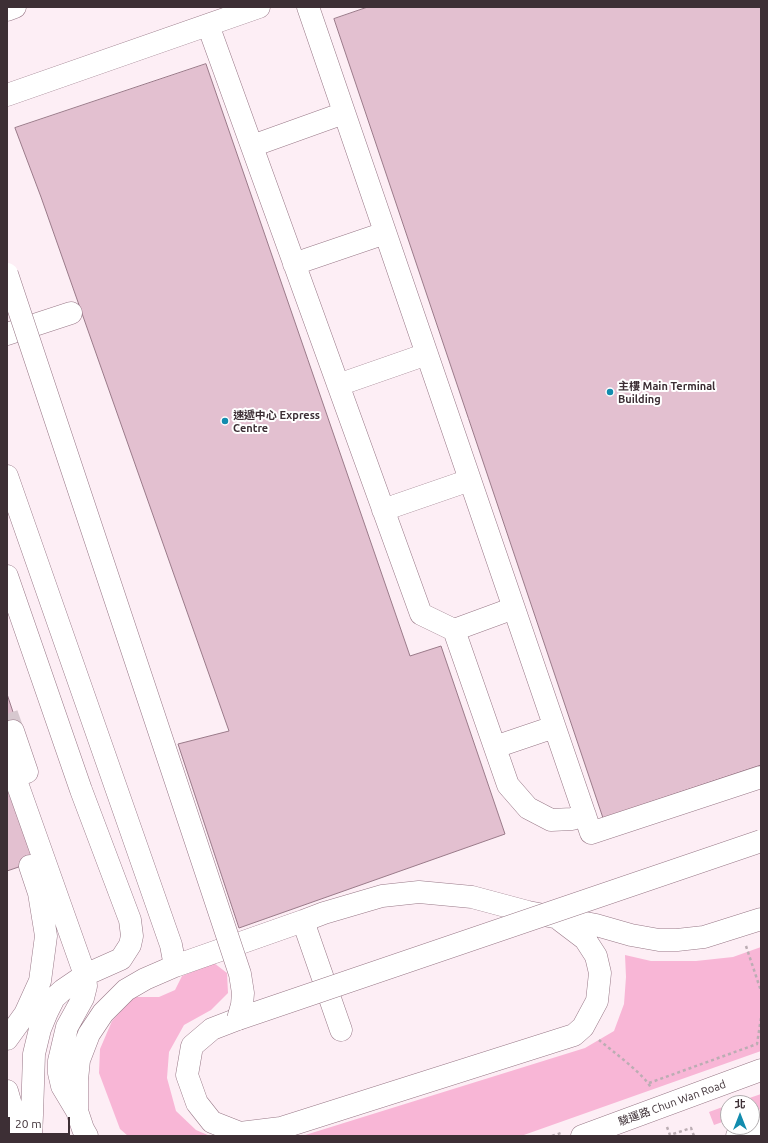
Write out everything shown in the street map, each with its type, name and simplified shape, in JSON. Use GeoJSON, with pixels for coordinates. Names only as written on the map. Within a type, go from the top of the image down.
{"type":"FeatureCollection","features":[{"type":"Feature","properties":{"kind":"street"},"geometry":{"type":"LineString","coordinates":[[7,10],[15,7]]}},
{"type":"Feature","properties":{"kind":"street"},"geometry":{"type":"LineString","coordinates":[[7,95],[259,7]]}},
{"type":"Feature","properties":{"kind":"street"},"geometry":{"type":"LineString","coordinates":[[308,7],[591,833],[761,777]]}},
{"type":"Feature","properties":{"kind":"street"},"geometry":{"type":"LineString","coordinates":[[208,25],[421,614],[454,630],[508,785],[528,808],[551,820],[572,819],[584,815]]}},
{"type":"Feature","properties":{"kind":"street"},"geometry":{"type":"LineString","coordinates":[[252,146],[344,113]]}},
{"type":"Feature","properties":{"kind":"street"},"geometry":{"type":"LineString","coordinates":[[294,264],[385,233]]}},
{"type":"Feature","properties":{"kind":"street"},"geometry":{"type":"LineString","coordinates":[[7,274],[240,974],[243,993],[242,1005],[238,1019]]}},
{"type":"Feature","properties":{"kind":"street"},"geometry":{"type":"LineString","coordinates":[[7,334],[71,313]]}},
{"type":"Feature","properties":{"kind":"street"},"geometry":{"type":"LineString","coordinates":[[338,385],[427,354]]}},
{"type":"Feature","properties":{"kind":"street"},"geometry":{"type":"LineString","coordinates":[[7,476],[171,945],[175,966]]}},
{"type":"Feature","properties":{"kind":"street"},"geometry":{"type":"LineString","coordinates":[[383,510],[470,480]]}},
{"type":"Feature","properties":{"kind":"street"},"geometry":{"type":"LineString","coordinates":[[7,576],[81,790],[130,920],[132,936],[130,945],[121,959],[85,976],[63,990],[54,998],[40,1029],[34,1054],[31,1136]]}},
{"type":"Feature","properties":{"kind":"street"},"geometry":{"type":"LineString","coordinates":[[454,630],[514,608]]}},
{"type":"Feature","properties":{"kind":"street"},"geometry":{"type":"LineString","coordinates":[[81,790],[93,724]]}},
{"type":"Feature","properties":{"kind":"street"},"geometry":{"type":"LineString","coordinates":[[495,747],[554,727]]}},
{"type":"Feature","properties":{"kind":"street"},"geometry":{"type":"LineString","coordinates":[[13,731],[71,894],[65,920]]}},
{"type":"Feature","properties":{"kind":"street"},"geometry":{"type":"LineString","coordinates":[[7,755],[85,976],[86,986],[83,998],[68,1027],[59,1061],[58,1073],[62,1086],[77,1112],[87,1136]]}},
{"type":"Feature","properties":{"kind":"street"},"geometry":{"type":"LineString","coordinates":[[7,800],[39,893],[46,936],[40,981],[25,1014],[7,1039]]}},
{"type":"Feature","properties":{"kind":"street"},"geometry":{"type":"LineString","coordinates":[[556,918],[585,939],[596,956],[600,973],[597,1001],[583,1027],[574,1035],[281,1128],[240,1133],[212,1122],[197,1103],[187,1075],[192,1046],[212,1029],[761,841]]}},
{"type":"Feature","properties":{"kind":"street"},"geometry":{"type":"LineString","coordinates":[[77,1112],[77,1080],[79,1060],[89,1034],[104,1013],[126,990],[145,978],[175,966],[324,913],[382,896],[419,892],[472,897],[528,912],[596,925],[631,935],[659,940],[704,937],[761,919]]}},
{"type":"Feature","properties":{"kind":"street"},"geometry":{"type":"LineString","coordinates":[[303,921],[341,1030]]}},
{"type":"Feature","properties":{"kind":"street","name":"駿運路 Chun Wan Road"},"geometry":{"type":"LineString","coordinates":[[582,1136],[761,1070]]}},
{"type":"Feature","properties":{"kind":"street"},"geometry":{"type":"LineString","coordinates":[[7,1091],[20,1136]]}},
{"type":"Feature","properties":{"kind":"street"},"geometry":{"type":"LineString","coordinates":[[737,1136],[761,1128]]}},
{"type":"Feature","properties":{"kind":"path"},"geometry":{"type":"LineString","coordinates":[[740,926],[761,991]]}},
{"type":"Feature","properties":{"kind":"path"},"geometry":{"type":"LineString","coordinates":[[583,1027],[649,1083],[757,1044],[761,1018]]}},
{"type":"Feature","properties":{"kind":"path"},"geometry":{"type":"LineString","coordinates":[[666,1127],[670,1135],[691,1128],[694,1136]]}},
{"type":"Feature","properties":{"kind":"shaded area"},"geometry":{"type":"Polygon","coordinates":[[[761,947],[761,1051],[521,1136],[302,1136],[585,1048],[614,1031],[624,1004],[626,977],[625,955],[651,961],[696,961],[733,957],[761,947]]]}},
{"type":"Feature","properties":{"kind":"shaded area"},"geometry":{"type":"Polygon","coordinates":[[[214,963],[227,973],[228,993],[211,1010],[184,1025],[169,1052],[167,1078],[176,1111],[196,1130],[210,1136],[128,1136],[120,1129],[99,1073],[100,1049],[112,1021],[134,997],[159,997],[175,990],[182,976],[214,963]]]}},
{"type":"Feature","properties":{"kind":"shaded area"},"geometry":{"type":"Polygon","coordinates":[[[761,1094],[760,1109],[760,1095],[758,1095],[761,1094]]]}},
{"type":"Feature","properties":{"kind":"shaded area"},"geometry":{"type":"Polygon","coordinates":[[[720,1108],[720,1123],[714,1125],[709,1112],[720,1108]]]}},
{"type":"Feature","properties":{"kind":"building","name":"主樓 Main Terminal Building"},"geometry":{"type":"Polygon","coordinates":[[[368,7],[761,7],[761,765],[603,818],[334,19],[368,7]]]}},
{"type":"Feature","properties":{"kind":"building","name":"速遞中心 Express Centre"},"geometry":{"type":"Polygon","coordinates":[[[206,64],[410,656],[441,646],[505,834],[239,928],[178,744],[229,731],[41,197],[15,128],[206,64]]]}},
{"type":"Feature","properties":{"kind":"building"},"geometry":{"type":"Polygon","coordinates":[[[7,694],[17,724],[7,727],[7,694]]]}},
{"type":"Feature","properties":{"kind":"building"},"geometry":{"type":"Polygon","coordinates":[[[7,774],[36,861],[7,871],[7,774]]]}},
{"type":"Feature","properties":{"kind":"tunnel"},"geometry":{"type":"LineString","coordinates":[[7,714],[13,731]]}},
{"type":"Feature","properties":{"kind":"place","name":"主樓 Main Terminal Building"},"geometry":{"type":"Point","coordinates":[610,392]}},
{"type":"Feature","properties":{"kind":"place","name":"速遞中心 Express Centre"},"geometry":{"type":"Point","coordinates":[225,421]}}]}
